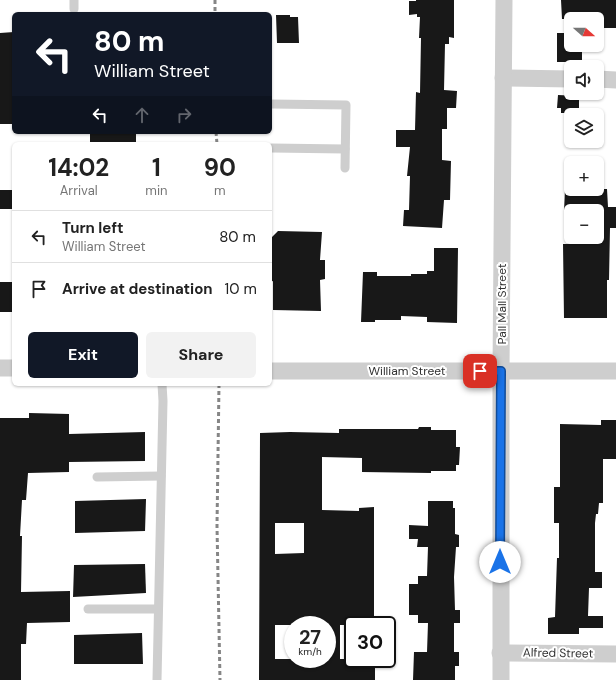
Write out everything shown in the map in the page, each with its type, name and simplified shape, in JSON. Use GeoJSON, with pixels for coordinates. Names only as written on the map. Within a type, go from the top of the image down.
{"type":"FeatureCollection","features":[{"type":"Feature","properties":{"kind":"street","name":"Pall Mall Street"},"geometry":{"type":"LineString","coordinates":[[501,680],[501,371],[504,0]]}},
{"type":"Feature","properties":{"kind":"street"},"geometry":{"type":"LineString","coordinates":[[503,78],[564,79]]}},
{"type":"Feature","properties":{"kind":"street"},"geometry":{"type":"LineString","coordinates":[[604,79],[616,80]]}},
{"type":"Feature","properties":{"kind":"street"},"geometry":{"type":"LineString","coordinates":[[0,368],[12,368]]}},
{"type":"Feature","properties":{"kind":"street","name":"William Street"},"geometry":{"type":"LineString","coordinates":[[272,371],[616,371]]}},
{"type":"Feature","properties":{"kind":"street","name":"Alfred Street"},"geometry":{"type":"LineString","coordinates":[[500,652],[616,654]]}},
{"type":"Feature","properties":{"kind":"lane"},"geometry":{"type":"LineString","coordinates":[[272,104],[346,105],[345,168]]}},
{"type":"Feature","properties":{"kind":"lane"},"geometry":{"type":"LineString","coordinates":[[272,148],[345,149]]}},
{"type":"Feature","properties":{"kind":"lane"},"geometry":{"type":"LineString","coordinates":[[157,680],[162,386]]}},
{"type":"Feature","properties":{"kind":"lane"},"geometry":{"type":"LineString","coordinates":[[97,476],[161,476]]}},
{"type":"Feature","properties":{"kind":"lane"},"geometry":{"type":"LineString","coordinates":[[88,610],[158,609]]}},
{"type":"Feature","properties":{"kind":"building"},"geometry":{"type":"Polygon","coordinates":[[[454,0],[454,38],[449,37],[449,44],[445,44],[444,90],[457,91],[456,108],[447,108],[447,129],[442,129],[442,160],[451,161],[450,200],[444,200],[442,228],[403,226],[404,210],[409,210],[410,176],[407,176],[410,147],[396,147],[396,130],[415,130],[416,92],[420,93],[421,38],[419,38],[420,17],[417,17],[417,14],[409,15],[409,1],[454,0]]]}},
{"type":"Feature","properties":{"kind":"building"},"geometry":{"type":"Polygon","coordinates":[[[561,0],[616,0],[616,28],[604,28],[604,12],[564,12],[564,19],[562,19],[561,0]]]}},
{"type":"Feature","properties":{"kind":"building"},"geometry":{"type":"Polygon","coordinates":[[[276,15],[290,15],[290,17],[298,17],[299,43],[277,43],[276,15]]]}},
{"type":"Feature","properties":{"kind":"building"},"geometry":{"type":"Polygon","coordinates":[[[12,32],[12,124],[0,124],[0,33],[12,32]]]}},
{"type":"Feature","properties":{"kind":"building"},"geometry":{"type":"Polygon","coordinates":[[[557,33],[564,33],[564,52],[582,52],[582,60],[564,60],[564,62],[557,62],[557,33]]]}},
{"type":"Feature","properties":{"kind":"building"},"geometry":{"type":"Polygon","coordinates":[[[558,95],[564,95],[564,100],[579,100],[579,108],[564,108],[564,113],[561,113],[561,108],[557,108],[558,95]]]}},
{"type":"Feature","properties":{"kind":"building"},"geometry":{"type":"Polygon","coordinates":[[[90,134],[136,134],[136,142],[90,142],[90,134]]]}},
{"type":"Feature","properties":{"kind":"building"},"geometry":{"type":"Polygon","coordinates":[[[604,189],[607,189],[608,207],[616,207],[616,228],[610,228],[609,280],[607,280],[607,318],[564,318],[563,244],[604,244],[604,204],[564,204],[565,196],[604,196],[604,189]]]}},
{"type":"Feature","properties":{"kind":"building"},"geometry":{"type":"Polygon","coordinates":[[[0,190],[12,190],[12,209],[0,209],[0,190]]]}},
{"type":"Feature","properties":{"kind":"building"},"geometry":{"type":"Polygon","coordinates":[[[278,231],[322,232],[320,260],[325,260],[325,279],[320,280],[321,311],[273,310],[272,237],[278,231]]]}},
{"type":"Feature","properties":{"kind":"building"},"geometry":{"type":"Polygon","coordinates":[[[434,248],[458,248],[457,323],[427,322],[427,317],[401,316],[401,320],[375,320],[375,322],[361,322],[363,272],[377,272],[377,276],[411,276],[411,274],[427,274],[427,271],[434,271],[434,248]]]}},
{"type":"Feature","properties":{"kind":"building"},"geometry":{"type":"Polygon","coordinates":[[[0,282],[12,282],[12,312],[0,312],[0,282]]]}},
{"type":"Feature","properties":{"kind":"building"},"geometry":{"type":"Polygon","coordinates":[[[29,413],[69,414],[69,434],[145,432],[145,461],[69,462],[69,472],[28,473],[26,500],[22,500],[20,536],[22,536],[21,592],[70,591],[70,622],[27,623],[26,644],[21,644],[21,680],[0,680],[0,418],[29,418],[29,413]]]}},
{"type":"Feature","properties":{"kind":"building"},"geometry":{"type":"Polygon","coordinates":[[[601,420],[616,420],[616,459],[603,459],[603,503],[599,503],[595,523],[595,572],[602,572],[602,588],[589,588],[588,616],[603,616],[603,628],[579,628],[579,634],[548,634],[548,618],[555,617],[557,558],[559,558],[559,523],[554,523],[554,487],[560,487],[560,424],[601,425],[601,420]]]}},
{"type":"Feature","properties":{"kind":"building"},"geometry":{"type":"Polygon","coordinates":[[[419,427],[431,427],[431,430],[456,430],[456,447],[460,447],[459,465],[456,465],[456,471],[431,471],[431,473],[362,472],[362,458],[322,457],[322,510],[359,511],[359,508],[374,507],[374,616],[344,616],[344,625],[340,625],[340,659],[344,659],[344,668],[375,668],[375,680],[259,680],[260,433],[339,433],[339,429],[418,429],[419,427]],[[275,523],[275,554],[304,553],[304,523],[275,523]]]}},
{"type":"Feature","properties":{"kind":"building"},"geometry":{"type":"Polygon","coordinates":[[[146,499],[145,531],[75,533],[75,501],[146,499]]]}},
{"type":"Feature","properties":{"kind":"building"},"geometry":{"type":"Polygon","coordinates":[[[428,501],[453,501],[453,508],[455,508],[455,534],[459,535],[459,547],[456,547],[454,577],[455,610],[460,610],[460,623],[454,623],[454,652],[459,652],[459,666],[455,666],[455,680],[413,680],[414,652],[427,652],[428,623],[418,623],[418,615],[409,615],[409,584],[418,584],[418,576],[427,576],[428,547],[417,547],[418,539],[409,539],[409,525],[428,526],[428,501]]]}},
{"type":"Feature","properties":{"kind":"building"},"geometry":{"type":"Polygon","coordinates":[[[145,564],[146,593],[73,597],[74,565],[145,564]]]}},
{"type":"Feature","properties":{"kind":"building"},"geometry":{"type":"Polygon","coordinates":[[[142,633],[143,664],[74,664],[74,635],[142,633]]]}},
{"type":"Feature","properties":{"kind":"railway"},"geometry":{"type":"LineString","coordinates":[[215,0],[215,12]]}},
{"type":"Feature","properties":{"kind":"railway"},"geometry":{"type":"LineString","coordinates":[[216,134],[217,142]]}},
{"type":"Feature","properties":{"kind":"railway"},"geometry":{"type":"LineString","coordinates":[[219,386],[217,526],[220,680]]}},
{"type":"Feature","properties":{"kind":"route"},"geometry":{"type":"LineString","coordinates":[[480,371],[501,371],[500,562]]}}]}
